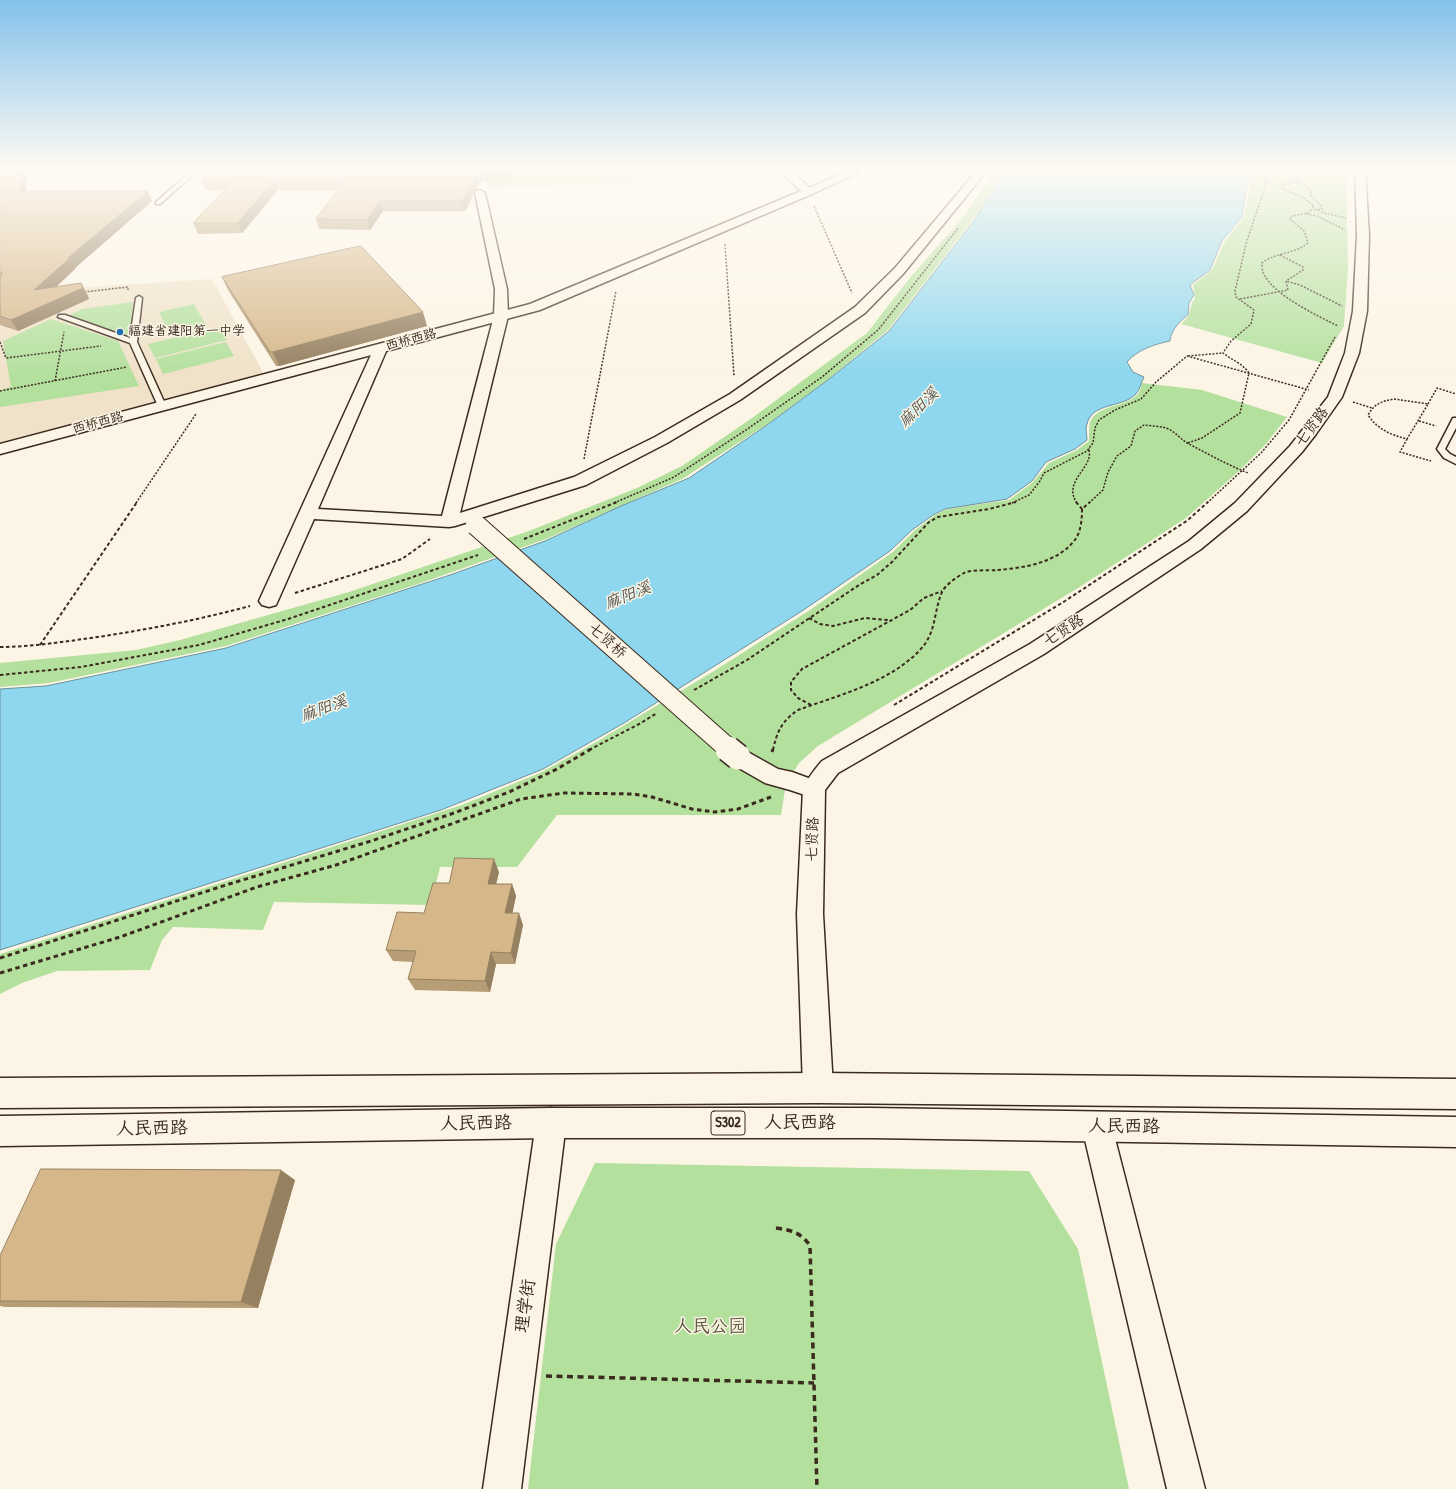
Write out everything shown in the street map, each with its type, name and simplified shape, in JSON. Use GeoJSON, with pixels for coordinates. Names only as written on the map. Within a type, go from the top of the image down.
{"type":"FeatureCollection","features":[{"type":"Feature","properties":{"kind":"main road"},"geometry":{"type":"LineString","coordinates":[[449,522],[501,316],[501,289],[490,236]]}},
{"type":"Feature","properties":{"kind":"main road","name":"西桥西路"},"geometry":{"type":"LineString","coordinates":[[0,449],[535,307],[702,236]]}},
{"type":"Feature","properties":{"kind":"main road"},"geometry":{"type":"LineString","coordinates":[[307,513],[449,522],[580,481],[661,440],[735,397],[860,310],[899,271],[929,236]]}},
{"type":"Feature","properties":{"kind":"main road","name":"七贤路"},"geometry":{"type":"LineString","coordinates":[[818,1088],[810,914],[814,789],[821,777],[830,767],[1037,649],[1195,545],[1241,507],[1267,481],[1312,431],[1335,397],[1345,374],[1352,352],[1360,311],[1363,236]]}},
{"type":"Feature","properties":{"kind":"main road"},"geometry":{"type":"LineString","coordinates":[[269,601],[380,349]]}},
{"type":"Feature","properties":{"kind":"main road","name":"七贤桥"},"geometry":{"type":"LineString","coordinates":[[476,526],[738,757],[774,786],[792,781],[814,789]]}},
{"type":"Feature","properties":{"kind":"main road"},"geometry":{"type":"LineString","coordinates":[[0,1093],[818,1088],[1456,1094]]}},
{"type":"Feature","properties":{"kind":"main road","name":"人民西路"},"geometry":{"type":"LineString","coordinates":[[0,1130],[551,1123],[871,1122],[1456,1132]]}},
{"type":"Feature","properties":{"kind":"main road","name":"理学街"},"geometry":{"type":"LineString","coordinates":[[502,1489],[551,1123]]}},
{"type":"Feature","properties":{"kind":"main road"},"geometry":{"type":"LineString","coordinates":[[1097,1127],[1186,1489]]}},
{"type":"Feature","properties":{"kind":"lane"},"geometry":{"type":"LineString","coordinates":[[139,298],[133,342],[162,406]]}},
{"type":"Feature","properties":{"kind":"lane"},"geometry":{"type":"LineString","coordinates":[[65,318],[133,342]]}},
{"type":"Feature","properties":{"kind":"lane"},"geometry":{"type":"LineString","coordinates":[[1456,420],[1441,449],[1444,454],[1456,461]]}},
{"type":"Feature","properties":{"kind":"path"},"geometry":{"type":"LineString","coordinates":[[725,236],[735,397]]}},
{"type":"Feature","properties":{"kind":"path"},"geometry":{"type":"LineString","coordinates":[[828,236],[860,310]]}},
{"type":"Feature","properties":{"kind":"path"},"geometry":{"type":"LineString","coordinates":[[1223,353],[1231,341],[1251,324],[1254,310],[1236,296],[1235,291],[1249,236]]}},
{"type":"Feature","properties":{"kind":"path"},"geometry":{"type":"LineString","coordinates":[[1306,236],[1308,242],[1301,249],[1270,257],[1262,263],[1261,268],[1265,278],[1313,314],[1340,328],[1342,322]]}},
{"type":"Feature","properties":{"kind":"path"},"geometry":{"type":"LineString","coordinates":[[1279,254],[1303,267],[1303,270],[1286,281]]}},
{"type":"Feature","properties":{"kind":"path"},"geometry":{"type":"LineString","coordinates":[[580,481],[620,271]]}},
{"type":"Feature","properties":{"kind":"path"},"geometry":{"type":"LineString","coordinates":[[1240,299],[1288,290],[1286,281]]}},
{"type":"Feature","properties":{"kind":"path"},"geometry":{"type":"LineString","coordinates":[[1286,281],[1300,285],[1343,307]]}},
{"type":"Feature","properties":{"kind":"path"},"geometry":{"type":"LineString","coordinates":[[84,292],[128,287],[128,292]]}},
{"type":"Feature","properties":{"kind":"path"},"geometry":{"type":"LineString","coordinates":[[1343,312],[1344,300]]}},
{"type":"Feature","properties":{"kind":"path"},"geometry":{"type":"LineString","coordinates":[[55,381],[65,318]]}},
{"type":"Feature","properties":{"kind":"path"},"geometry":{"type":"LineString","coordinates":[[891,707],[1065,601],[1188,520],[1261,453],[1290,420],[1336,336]]}},
{"type":"Feature","properties":{"kind":"path"},"geometry":{"type":"LineString","coordinates":[[0,342],[6,358],[133,342]]}},
{"type":"Feature","properties":{"kind":"path"},"geometry":{"type":"LineString","coordinates":[[688,694],[747,660],[809,618],[843,598],[859,585],[877,575],[892,562],[929,522],[938,517],[988,509],[1018,501],[1029,495],[1044,474],[1050,469],[1087,450],[1093,444],[1095,428],[1099,420],[1115,410],[1141,399],[1156,382],[1187,356],[1223,353],[1230,360],[1246,367],[1249,373],[1240,413],[1202,438],[1187,443]]}},
{"type":"Feature","properties":{"kind":"path"},"geometry":{"type":"LineString","coordinates":[[1187,356],[1309,390]]}},
{"type":"Feature","properties":{"kind":"path"},"geometry":{"type":"LineString","coordinates":[[0,391],[143,364]]}},
{"type":"Feature","properties":{"kind":"path"},"geometry":{"type":"LineString","coordinates":[[1432,462],[1400,452],[1437,388],[1456,394]]}},
{"type":"Feature","properties":{"kind":"path"},"geometry":{"type":"LineString","coordinates":[[39,646],[209,394]]}},
{"type":"Feature","properties":{"kind":"path"},"geometry":{"type":"LineString","coordinates":[[1407,439],[1388,432],[1376,424],[1368,415],[1372,408],[1383,401],[1394,400],[1415,401],[1428,404]]}},
{"type":"Feature","properties":{"kind":"path"},"geometry":{"type":"LineString","coordinates":[[1351,402],[1372,408]]}},
{"type":"Feature","properties":{"kind":"path"},"geometry":{"type":"LineString","coordinates":[[1419,421],[1450,431]]}},
{"type":"Feature","properties":{"kind":"path"},"geometry":{"type":"LineString","coordinates":[[1082,509],[1103,490],[1108,472],[1117,456],[1131,446],[1136,431],[1144,425],[1166,428],[1179,435],[1187,443],[1230,466],[1267,481]]}},
{"type":"Feature","properties":{"kind":"path"},"geometry":{"type":"LineString","coordinates":[[811,705],[798,698],[791,690],[791,682],[802,669],[889,620],[910,610],[924,598],[942,591],[955,579],[966,572],[1012,569],[1039,564],[1062,552],[1075,540],[1082,521],[1082,509],[1075,500],[1073,488],[1077,476],[1089,458],[1089,448]]}},
{"type":"Feature","properties":{"kind":"path"},"geometry":{"type":"LineString","coordinates":[[0,647],[39,646],[145,631],[208,618],[269,601],[402,559],[431,537]]}},
{"type":"Feature","properties":{"kind":"path"},"geometry":{"type":"LineString","coordinates":[[0,973],[128,934],[257,887],[336,865],[520,799],[558,792],[640,794],[686,808],[710,812],[738,810],[752,806],[774,786],[771,763],[776,734],[788,718],[798,710],[870,683],[900,667],[920,650],[932,630],[942,591]]}},
{"type":"Feature","properties":{"kind":"path"},"geometry":{"type":"LineString","coordinates":[[809,618],[815,622],[827,626],[842,625],[858,618],[872,617],[889,620]]}},
{"type":"Feature","properties":{"kind":"path"},"geometry":{"type":"LineString","coordinates":[[0,958],[226,885],[371,841],[454,813],[509,792],[557,769],[586,751],[641,723],[662,709]]}},
{"type":"Feature","properties":{"kind":"path"},"geometry":{"type":"LineString","coordinates":[[776,1228],[801,1234],[810,1246],[817,1489]]}},
{"type":"Feature","properties":{"kind":"path"},"geometry":{"type":"LineString","coordinates":[[517,1375],[814,1383]]}},
{"type":"Feature","properties":{"kind":"shaded area","name":"福建省建阳第一中学"},"geometry":{"type":"Polygon","coordinates":[[[212,279],[264,374],[0,443],[0,290],[75,288],[212,279]]]}},
{"type":"Feature","properties":{"kind":"green space"},"geometry":{"type":"Polygon","coordinates":[[[946,236],[960,236],[888,330],[828,379],[769,423],[682,479],[546,539],[421,583],[226,646],[49,683],[0,687],[0,663],[136,650],[180,640],[349,592],[529,531],[637,488],[682,466],[752,418],[867,333],[909,279],[946,236]]]}},
{"type":"Feature","properties":{"kind":"green space"},"geometry":{"type":"Polygon","coordinates":[[[1229,236],[1347,236],[1348,268],[1344,326],[1322,363],[1181,324],[1188,317],[1195,298],[1193,285],[1212,270],[1225,241],[1229,236]]]}},
{"type":"Feature","properties":{"kind":"green space"},"geometry":{"type":"Polygon","coordinates":[[[133,302],[129,337],[70,315],[82,309],[133,302]]]}},
{"type":"Feature","properties":{"kind":"green space"},"geometry":{"type":"Polygon","coordinates":[[[194,304],[207,327],[170,335],[159,312],[194,304]]]}},
{"type":"Feature","properties":{"kind":"green space"},"geometry":{"type":"Polygon","coordinates":[[[51,319],[118,341],[139,386],[0,407],[0,390],[11,387],[3,341],[51,319]]]}},
{"type":"Feature","properties":{"kind":"green space"},"geometry":{"type":"Polygon","coordinates":[[[219,327],[227,340],[155,358],[148,344],[219,327]]]}},
{"type":"Feature","properties":{"kind":"green space"},"geometry":{"type":"Polygon","coordinates":[[[226,342],[234,356],[163,374],[156,359],[226,342]]]}},
{"type":"Feature","properties":{"kind":"green space"},"geometry":{"type":"Polygon","coordinates":[[[1142,383],[1202,390],[1287,417],[1266,444],[1238,472],[1186,518],[1078,588],[818,746],[799,763],[786,784],[781,815],[557,815],[517,867],[440,867],[431,905],[274,902],[263,930],[173,927],[162,940],[150,970],[57,971],[22,983],[0,994],[0,954],[462,805],[542,772],[598,741],[714,671],[810,610],[893,552],[914,531],[935,515],[945,510],[1009,500],[1032,483],[1049,463],[1077,450],[1089,441],[1090,422],[1094,416],[1105,409],[1133,398],[1139,393],[1142,383]]]}},
{"type":"Feature","properties":{"kind":"green space","name":"人民公园"},"geometry":{"type":"Polygon","coordinates":[[[595,1163],[1029,1171],[1078,1249],[1129,1489],[528,1489],[556,1244],[595,1163]]]}},
{"type":"Feature","properties":{"kind":"water","name":"麻阳溪"},"geometry":{"type":"Polygon","coordinates":[[[962,236],[1226,236],[1222,241],[1210,270],[1190,285],[1194,295],[1189,303],[1188,315],[1176,326],[1170,341],[1147,348],[1136,354],[1127,362],[1133,372],[1144,377],[1139,390],[1136,394],[1124,402],[1095,412],[1090,417],[1086,426],[1087,440],[1075,449],[1046,462],[1032,481],[1007,499],[945,509],[933,515],[912,530],[890,551],[802,611],[624,723],[543,769],[441,810],[0,950],[0,689],[46,686],[226,648],[450,575],[545,541],[621,506],[689,478],[767,425],[829,379],[889,331],[962,236]]]}},
{"type":"Feature","properties":{"kind":"building"},"geometry":{"type":"Polygon","coordinates":[[[0,236],[94,236],[34,290],[81,283],[83,288],[11,320],[0,316],[0,279],[2,272],[0,272],[0,236]]]}},
{"type":"Feature","properties":{"kind":"building"},"geometry":{"type":"Polygon","coordinates":[[[361,246],[423,312],[270,352],[222,277],[361,246]]]}},
{"type":"Feature","properties":{"kind":"building"},"geometry":{"type":"Polygon","coordinates":[[[455,858],[494,859],[488,884],[512,884],[505,913],[519,913],[511,953],[491,952],[485,981],[408,979],[416,951],[386,950],[397,912],[424,913],[433,883],[449,883],[455,858]]]}},
{"type":"Feature","properties":{"kind":"building"},"geometry":{"type":"Polygon","coordinates":[[[41,1169],[281,1170],[241,1302],[0,1301],[0,1256],[41,1169]]]}},
{"type":"Feature","properties":{"kind":"place","name":"福建省建阳第一中学"},"geometry":{"type":"Point","coordinates":[120,332]}}]}
